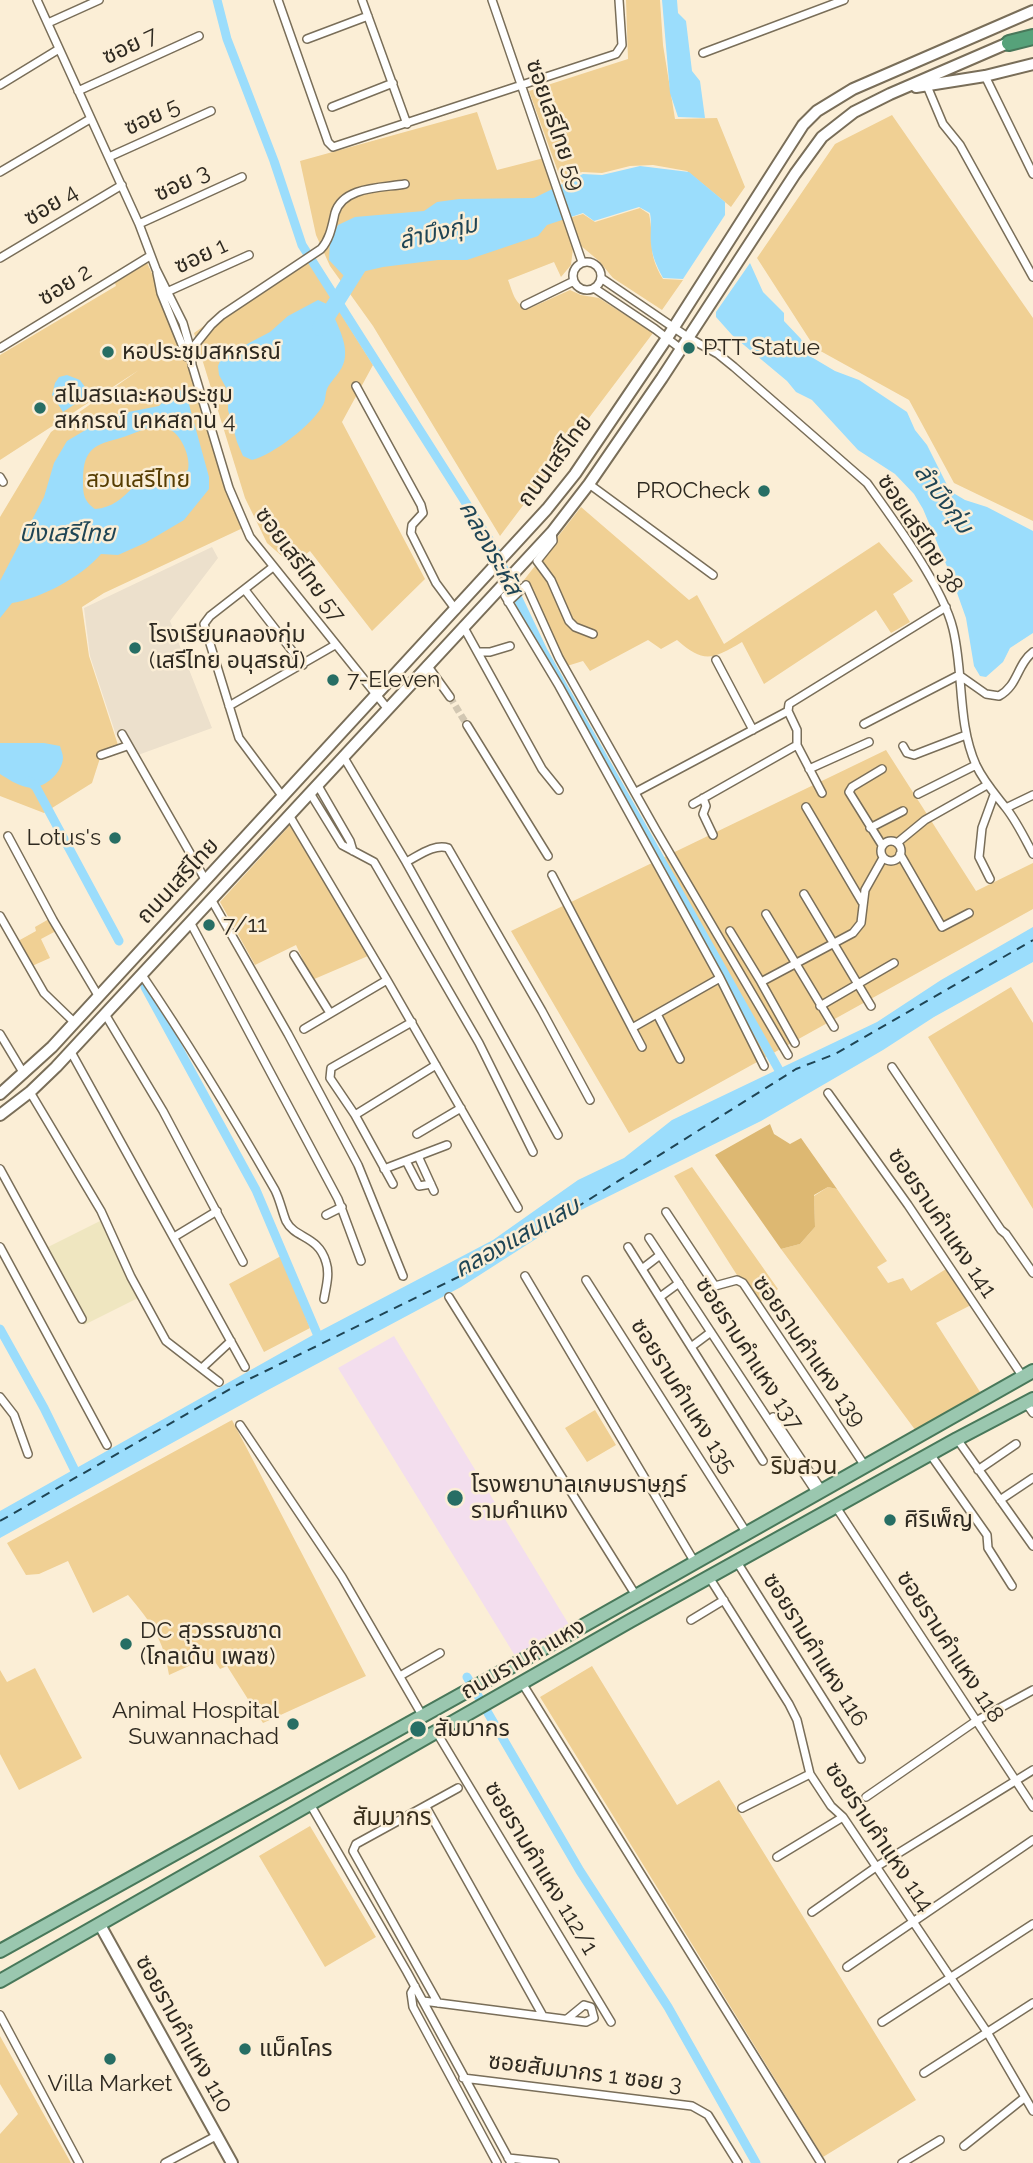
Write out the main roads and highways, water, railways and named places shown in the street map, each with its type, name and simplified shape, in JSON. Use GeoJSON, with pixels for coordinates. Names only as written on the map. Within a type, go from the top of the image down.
{"type":"FeatureCollection","features":[{"type":"Feature","properties":{"kind":"highway"},"geometry":{"type":"LineString","coordinates":[[1009,43],[1033,35]]}},
{"type":"Feature","properties":{"kind":"main road","name":"ถนนเสรีไทย"},"geometry":{"type":"LineString","coordinates":[[0,1094],[75,1023],[206,882],[485,579],[575,474],[674,328],[792,142],[817,111],[853,89],[1033,11]]}},
{"type":"Feature","properties":{"kind":"main road","name":"ถนนเสรีไทย"},"geometry":{"type":"LineString","coordinates":[[0,1115],[30,1092],[71,1052],[463,626],[504,598],[522,564],[589,484],[822,137],[854,112],[1009,43]]}},
{"type":"Feature","properties":{"kind":"main road"},"geometry":{"type":"LineString","coordinates":[[903,89],[1031,68]]}},
{"type":"Feature","properties":{"kind":"main road","name":"ถนนรามคำแหง"},"geometry":{"type":"LineString","coordinates":[[0,1951],[1028,1374]]}},
{"type":"Feature","properties":{"kind":"main road"},"geometry":{"type":"LineString","coordinates":[[976,1404],[987,1422]]}},
{"type":"Feature","properties":{"kind":"main road","name":"ถนนรามคำแหง"},"geometry":{"type":"LineString","coordinates":[[0,1981],[709,1577],[987,1422],[1031,1405]]}},
{"type":"Feature","properties":{"kind":"main road"},"geometry":{"type":"LineString","coordinates":[[151,1866],[163,1888]]}},
{"type":"Feature","properties":{"kind":"main road","name":"ซอยรามคำแหง 110"},"geometry":{"type":"LineString","coordinates":[[100,1925],[232,2163]]}},
{"type":"Feature","properties":{"kind":"water"},"geometry":{"type":"Polygon","coordinates":[[[662,0],[677,0],[678,13],[686,21],[692,71],[700,81],[705,118],[678,117],[670,93],[662,0]]]}},
{"type":"Feature","properties":{"kind":"water"},"geometry":{"type":"Polygon","coordinates":[[[640,166],[689,172],[725,202],[725,215],[683,279],[663,278],[652,248],[650,213],[639,207],[594,221],[583,213],[547,225],[538,236],[467,260],[438,260],[383,267],[344,276],[329,260],[330,241],[338,225],[355,217],[424,211],[437,202],[459,199],[534,198],[583,174],[602,175],[640,166]]]}},
{"type":"Feature","properties":{"kind":"water"},"geometry":{"type":"Polygon","coordinates":[[[750,263],[763,292],[784,313],[784,321],[801,339],[808,355],[835,371],[859,380],[907,412],[950,491],[1033,531],[1033,633],[1010,648],[1003,662],[986,677],[980,676],[974,666],[966,618],[923,509],[914,494],[895,474],[858,450],[812,400],[796,392],[787,381],[732,335],[716,317],[716,312],[750,263]]]}},
{"type":"Feature","properties":{"kind":"water"},"geometry":{"type":"Polygon","coordinates":[[[318,300],[329,305],[340,330],[345,350],[343,366],[327,389],[325,401],[318,413],[302,429],[261,457],[252,460],[243,456],[228,410],[228,391],[219,375],[218,366],[221,359],[270,332],[288,316],[318,300]]]}},
{"type":"Feature","properties":{"kind":"water"},"geometry":{"type":"Polygon","coordinates":[[[67,375],[80,380],[90,394],[63,412],[52,395],[59,377],[67,375]]]}},
{"type":"Feature","properties":{"kind":"water","name":"บึงเสรีไทย"},"geometry":{"type":"Polygon","coordinates":[[[175,389],[187,397],[209,477],[209,489],[184,520],[118,555],[101,554],[83,571],[60,585],[12,603],[0,618],[0,581],[44,497],[54,463],[67,441],[118,414],[159,406],[175,389]],[[165,427],[151,428],[101,444],[90,452],[83,471],[83,490],[86,500],[95,509],[109,506],[119,500],[153,473],[180,475],[188,470],[186,452],[177,435],[165,427]]]}},
{"type":"Feature","properties":{"kind":"water"},"geometry":{"type":"Polygon","coordinates":[[[0,743],[44,743],[60,746],[62,764],[55,775],[44,784],[32,788],[23,786],[0,774],[0,743]]]}},
{"type":"Feature","properties":{"kind":"water","name":"คลองแสนแสบ"},"geometry":{"type":"Polygon","coordinates":[[[1033,927],[1033,962],[934,1017],[761,1121],[581,1210],[461,1287],[0,1538],[0,1511],[320,1331],[493,1240],[578,1180],[624,1158],[672,1120],[877,1022],[941,980],[1033,927]]]}},
{"type":"Feature","properties":{"kind":"waterway","name":"คลองระหัส"},"geometry":{"type":"LineString","coordinates":[[217,0],[227,39],[274,161],[302,245],[492,544],[543,651],[784,1079]]}},
{"type":"Feature","properties":{"kind":"waterway","name":"ลำบึงกุ่ม"},"geometry":{"type":"LineString","coordinates":[[320,328],[364,258]]}},
{"type":"Feature","properties":{"kind":"waterway"},"geometry":{"type":"LineString","coordinates":[[29,781],[36,787],[119,941]]}},
{"type":"Feature","properties":{"kind":"waterway"},"geometry":{"type":"LineString","coordinates":[[145,987],[256,1190],[321,1343]]}},
{"type":"Feature","properties":{"kind":"waterway"},"geometry":{"type":"LineString","coordinates":[[0,1329],[44,1408],[79,1479]]}},
{"type":"Feature","properties":{"kind":"waterway"},"geometry":{"type":"LineString","coordinates":[[467,1677],[580,1871],[668,2007],[756,2163]]}},
{"type":"Feature","properties":{"kind":"tunnel"},"geometry":{"type":"LineString","coordinates":[[450,697],[467,725]]}},
{"type":"Feature","properties":{"kind":"place","name":"PTT Statue"},"geometry":{"type":"Point","coordinates":[689,348]}},
{"type":"Feature","properties":{"kind":"place","name":"หอประชุมสหกรณ์"},"geometry":{"type":"Point","coordinates":[108,352]}},
{"type":"Feature","properties":{"kind":"place","name":"สโมสรและหอประชุม สหกรณ์ เคหสถาน 4"},"geometry":{"type":"Point","coordinates":[40,408]}},
{"type":"Feature","properties":{"kind":"place","name":"PROCheck"},"geometry":{"type":"Point","coordinates":[764,491]}},
{"type":"Feature","properties":{"kind":"place","name":"โรงเรียนคลองกุ่ม (เสรีไทย อนุสรณ์)"},"geometry":{"type":"Point","coordinates":[135,648]}},
{"type":"Feature","properties":{"kind":"place","name":"7-Eleven"},"geometry":{"type":"Point","coordinates":[333,680]}},
{"type":"Feature","properties":{"kind":"place","name":"Lotus's"},"geometry":{"type":"Point","coordinates":[115,838]}},
{"type":"Feature","properties":{"kind":"place","name":"7/11"},"geometry":{"type":"Point","coordinates":[209,925]}},
{"type":"Feature","properties":{"kind":"place","name":"โรงพยาบาลเกษมราษฎร์ รามคำแหง"},"geometry":{"type":"Point","coordinates":[455,1498]}},
{"type":"Feature","properties":{"kind":"place","name":"ศิริเพ็ญ"},"geometry":{"type":"Point","coordinates":[890,1520]}},
{"type":"Feature","properties":{"kind":"place","name":"DC สุวรรณชาด (โกลเด้น เพลซ)"},"geometry":{"type":"Point","coordinates":[126,1644]}},
{"type":"Feature","properties":{"kind":"place","name":"Animal Hospital Suwannachad"},"geometry":{"type":"Point","coordinates":[293,1724]}},
{"type":"Feature","properties":{"kind":"place","name":"สัมมากร"},"geometry":{"type":"Point","coordinates":[418,1729]}},
{"type":"Feature","properties":{"kind":"place","name":"แม็คโคร"},"geometry":{"type":"Point","coordinates":[245,2049]}},
{"type":"Feature","properties":{"kind":"place","name":"Villa Market"},"geometry":{"type":"Point","coordinates":[110,2059]}},
{"type":"Feature","properties":{"kind":"district","name":"ริมสวน"},"geometry":{"type":"Point","coordinates":[804,1467]}},
{"type":"Feature","properties":{"kind":"district","name":"สัมมากร"},"geometry":{"type":"Point","coordinates":[392,1818]}},
{"type":"Feature","properties":{"kind":"park label","name":"สวนเสรีไทย"},"geometry":{"type":"Point","coordinates":[138,480]}}]}
